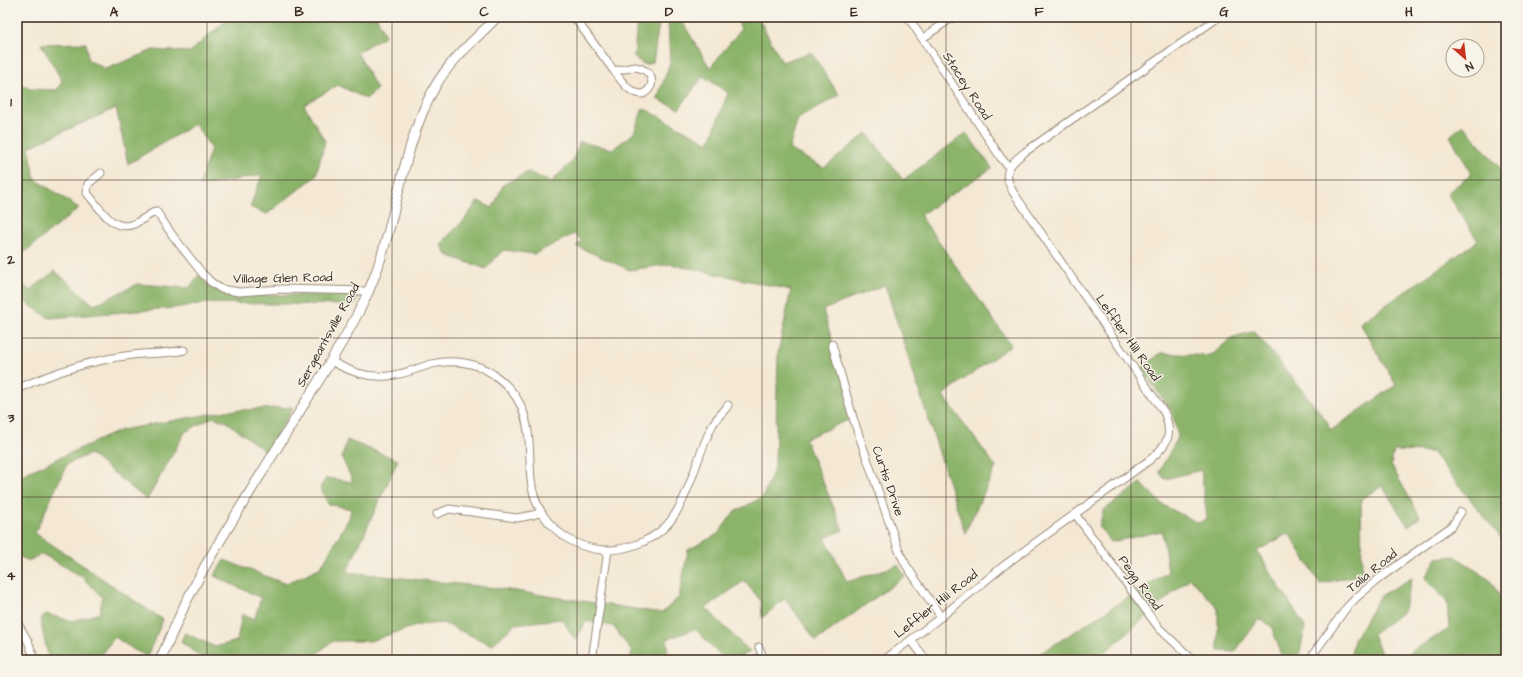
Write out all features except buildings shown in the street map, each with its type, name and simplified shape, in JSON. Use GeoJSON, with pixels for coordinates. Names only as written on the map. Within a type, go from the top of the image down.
{"type":"FeatureCollection","features":[{"type":"Feature","properties":{"kind":"main road","name":"Sergeantsville Road"},"geometry":{"type":"LineString","coordinates":[[160,660],[186,602],[204,568],[331,361],[359,312],[369,291],[378,266],[413,142],[429,98],[453,60],[497,17]]}},
{"type":"Feature","properties":{"kind":"street"},"geometry":{"type":"LineString","coordinates":[[574,17],[614,71],[634,93],[643,94],[650,88],[652,83],[652,78],[649,73],[642,68],[635,67],[614,71]]}},
{"type":"Feature","properties":{"kind":"street","name":"Stacey Road"},"geometry":{"type":"LineString","coordinates":[[908,17],[1001,158],[1008,166]]}},
{"type":"Feature","properties":{"kind":"street"},"geometry":{"type":"LineString","coordinates":[[923,38],[953,17]]}},
{"type":"Feature","properties":{"kind":"street"},"geometry":{"type":"LineString","coordinates":[[1008,166],[1025,152],[1219,17]]}},
{"type":"Feature","properties":{"kind":"street","name":"Leffler Hill Road"},"geometry":{"type":"LineString","coordinates":[[884,660],[941,617],[995,573],[1158,453],[1169,438],[1168,421],[1164,412],[1013,192],[1007,177],[1008,166]]}},
{"type":"Feature","properties":{"kind":"street","name":"Village Glen Road"},"geometry":{"type":"LineString","coordinates":[[101,173],[88,184],[87,193],[111,220],[120,225],[128,225],[156,211],[173,236],[202,273],[221,289],[239,292],[281,290],[369,291]]}},
{"type":"Feature","properties":{"kind":"street","name":"Curtis Drive"},"geometry":{"type":"LineString","coordinates":[[832,344],[854,421],[899,550],[906,565],[941,617]]}},
{"type":"Feature","properties":{"kind":"street"},"geometry":{"type":"LineString","coordinates":[[17,389],[55,372],[80,365],[132,355],[170,353],[184,350]]}},
{"type":"Feature","properties":{"kind":"street"},"geometry":{"type":"LineString","coordinates":[[331,361],[349,370],[369,376],[393,376],[432,364],[450,362],[474,365],[493,374],[514,394],[525,415],[528,432],[531,481],[533,492],[541,512],[557,532],[571,542],[586,548],[608,550],[636,545],[652,537],[666,526],[678,510],[713,425],[728,405]]}},
{"type":"Feature","properties":{"kind":"street"},"geometry":{"type":"LineString","coordinates":[[437,514],[449,509],[517,518],[541,512]]}},
{"type":"Feature","properties":{"kind":"street","name":"Talia Road"},"geometry":{"type":"LineString","coordinates":[[1309,660],[1347,608],[1358,596],[1381,577],[1452,526],[1461,512]]}},
{"type":"Feature","properties":{"kind":"street","name":"Pegg Road"},"geometry":{"type":"LineString","coordinates":[[1075,514],[1159,628],[1193,660]]}},
{"type":"Feature","properties":{"kind":"street"},"geometry":{"type":"LineString","coordinates":[[592,660],[608,550]]}},
{"type":"Feature","properties":{"kind":"street"},"geometry":{"type":"LineString","coordinates":[[17,622],[28,641],[35,660]]}},
{"type":"Feature","properties":{"kind":"street"},"geometry":{"type":"LineString","coordinates":[[911,640],[926,660]]}},
{"type":"Feature","properties":{"kind":"street"},"geometry":{"type":"LineString","coordinates":[[759,647],[764,660]]}},
{"type":"Feature","properties":{"kind":"green space"},"geometry":{"type":"Polygon","coordinates":[[[377,17],[385,36],[357,52],[377,89],[366,99],[338,85],[304,105],[325,141],[316,176],[267,214],[250,207],[262,175],[199,186],[211,148],[195,124],[128,164],[116,108],[29,147],[35,179],[79,208],[17,258],[17,81],[30,89],[57,90],[62,81],[41,44],[86,43],[88,60],[106,69],[153,50],[190,52],[229,18],[377,17]]]}},
{"type":"Feature","properties":{"kind":"green space"},"geometry":{"type":"Polygon","coordinates":[[[637,17],[660,17],[653,62],[645,65],[634,57],[637,17]]]}},
{"type":"Feature","properties":{"kind":"green space"},"geometry":{"type":"Polygon","coordinates":[[[736,17],[758,17],[782,62],[811,52],[839,95],[798,119],[789,149],[824,168],[867,133],[903,180],[966,133],[992,168],[920,215],[1011,345],[943,395],[996,467],[965,533],[885,285],[823,310],[855,417],[805,439],[843,530],[825,538],[847,582],[898,565],[905,576],[816,641],[785,598],[762,618],[761,601],[744,581],[706,608],[750,652],[733,660],[725,660],[695,629],[667,639],[668,660],[630,660],[632,652],[613,626],[586,621],[576,641],[562,619],[515,624],[492,645],[443,623],[419,625],[370,641],[333,641],[309,660],[205,660],[181,642],[185,633],[215,647],[237,641],[242,614],[254,620],[261,598],[214,576],[224,560],[286,584],[321,567],[349,518],[351,509],[328,504],[320,488],[326,478],[353,482],[342,458],[347,440],[398,460],[347,572],[495,588],[662,613],[679,597],[688,550],[718,534],[734,512],[763,497],[775,466],[778,353],[791,290],[671,264],[630,270],[576,246],[582,241],[574,234],[534,254],[503,250],[486,269],[447,255],[440,244],[465,219],[478,201],[493,208],[503,185],[528,172],[551,182],[572,162],[580,142],[613,149],[634,133],[643,108],[709,143],[728,93],[703,76],[679,109],[657,99],[670,63],[668,21],[680,18],[710,68],[741,29],[736,17]]]}},
{"type":"Feature","properties":{"kind":"green space"},"geometry":{"type":"Polygon","coordinates":[[[1463,125],[1506,175],[1506,544],[1432,452],[1394,451],[1391,465],[1420,517],[1408,526],[1382,486],[1361,499],[1362,574],[1320,584],[1289,533],[1257,551],[1305,627],[1299,657],[1283,658],[1271,626],[1259,619],[1235,652],[1218,651],[1218,608],[1190,578],[1096,660],[1030,660],[1168,572],[1162,531],[1111,542],[1099,526],[1104,510],[1141,483],[1163,505],[1198,523],[1207,519],[1201,470],[1165,479],[1159,472],[1178,437],[1172,412],[1141,368],[1161,353],[1211,356],[1231,338],[1254,331],[1327,421],[1330,431],[1396,385],[1360,323],[1478,241],[1447,193],[1472,174],[1450,136],[1463,125]]]}},
{"type":"Feature","properties":{"kind":"green space"},"geometry":{"type":"Polygon","coordinates":[[[55,271],[94,305],[138,284],[189,288],[199,275],[210,287],[226,295],[359,295],[354,305],[207,303],[174,308],[49,318],[17,296],[17,277],[29,291],[55,271]]]}},
{"type":"Feature","properties":{"kind":"green space"},"geometry":{"type":"Polygon","coordinates":[[[294,407],[266,452],[227,422],[213,417],[185,432],[147,500],[90,454],[67,464],[35,533],[163,620],[147,656],[134,650],[115,637],[99,657],[90,660],[52,660],[48,656],[40,619],[46,614],[72,621],[100,613],[102,597],[81,576],[42,554],[28,561],[17,555],[17,477],[121,430],[226,411],[294,407]]]}},
{"type":"Feature","properties":{"kind":"green space"},"geometry":{"type":"Polygon","coordinates":[[[1455,556],[1490,580],[1506,605],[1506,660],[1397,660],[1449,629],[1447,602],[1425,578],[1437,558],[1455,556]]]}},
{"type":"Feature","properties":{"kind":"green space"},"geometry":{"type":"Polygon","coordinates":[[[1412,578],[1403,612],[1373,634],[1384,660],[1350,660],[1354,639],[1381,595],[1412,578]]]}}]}
